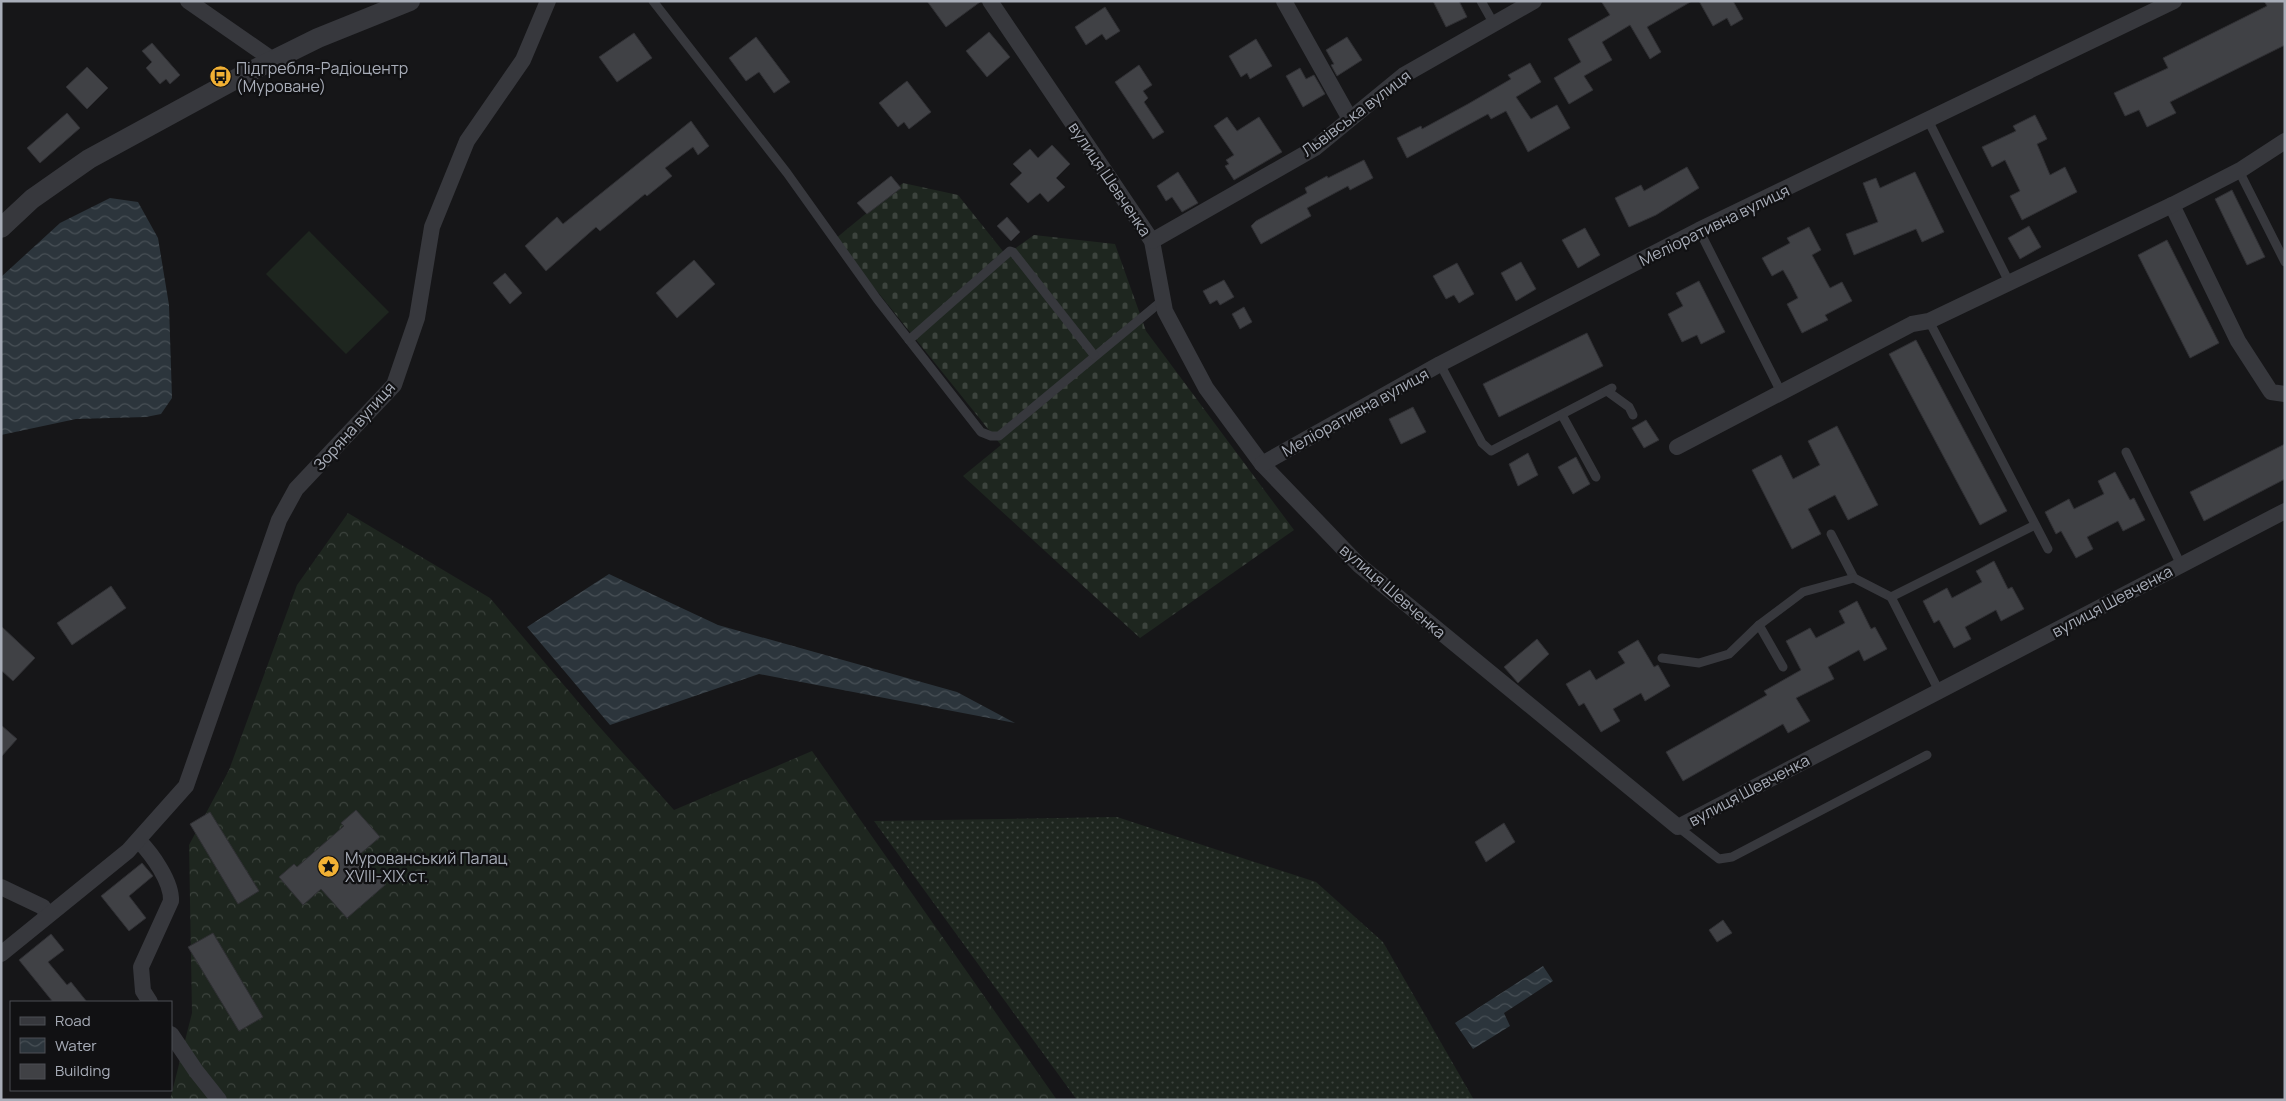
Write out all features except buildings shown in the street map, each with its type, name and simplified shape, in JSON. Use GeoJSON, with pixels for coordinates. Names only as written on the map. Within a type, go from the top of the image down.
{"type":"FeatureCollection","features":[{"type":"Feature","properties":{"kind":"street"},"geometry":{"type":"LineString","coordinates":[[188,1],[274,60]]}},
{"type":"Feature","properties":{"kind":"street"},"geometry":{"type":"LineString","coordinates":[[1,228],[32,199],[89,159],[318,38],[410,1]]}},
{"type":"Feature","properties":{"kind":"street","name":"Зоряна вулиця"},"geometry":{"type":"LineString","coordinates":[[1,954],[139,841],[186,786],[278,520],[296,489],[394,386],[417,318],[432,227],[467,141],[523,60],[548,1]]}},
{"type":"Feature","properties":{"kind":"street","name":"вулиця Шевченка"},"geometry":{"type":"LineString","coordinates":[[990,1],[1152,241],[1165,311],[1206,388],[1262,464],[1359,565],[1678,827],[2285,511]]}},
{"type":"Feature","properties":{"kind":"street"},"geometry":{"type":"LineString","coordinates":[[1284,1],[1350,119]]}},
{"type":"Feature","properties":{"kind":"street","name":"Львівська вулиця"},"geometry":{"type":"LineString","coordinates":[[1152,241],[1315,148],[1404,75],[1534,1]]}},
{"type":"Feature","properties":{"kind":"street","name":"Меліоративна вулиця"},"geometry":{"type":"LineString","coordinates":[[1262,464],[1440,364],[1699,230],[2174,1]]}},
{"type":"Feature","properties":{"kind":"street"},"geometry":{"type":"LineString","coordinates":[[1677,447],[1912,324],[1929,321],[2172,206],[2239,171],[2285,141]]}},
{"type":"Feature","properties":{"kind":"street"},"geometry":{"type":"LineString","coordinates":[[2172,206],[2238,340],[2271,392],[2285,394]]}},
{"type":"Feature","properties":{"kind":"street"},"geometry":{"type":"LineString","coordinates":[[139,841],[151,853],[171,892],[171,901],[140,968],[143,991],[149,1001]]}},
{"type":"Feature","properties":{"kind":"street"},"geometry":{"type":"LineString","coordinates":[[1,887],[43,907],[47,915]]}},
{"type":"Feature","properties":{"kind":"street"},"geometry":{"type":"LineString","coordinates":[[172,1035],[196,1071],[220,1100]]}},
{"type":"Feature","properties":{"kind":"lane"},"geometry":{"type":"LineString","coordinates":[[653,1],[787,173],[877,299],[981,432],[991,436],[999,436],[1094,355],[1163,300]]}},
{"type":"Feature","properties":{"kind":"lane"},"geometry":{"type":"LineString","coordinates":[[1481,1],[1494,24]]}},
{"type":"Feature","properties":{"kind":"lane"},"geometry":{"type":"LineString","coordinates":[[1928,120],[2009,282]]}},
{"type":"Feature","properties":{"kind":"lane"},"geometry":{"type":"LineString","coordinates":[[2239,171],[2285,262]]}},
{"type":"Feature","properties":{"kind":"lane"},"geometry":{"type":"LineString","coordinates":[[1699,230],[1780,392]]}},
{"type":"Feature","properties":{"kind":"lane"},"geometry":{"type":"LineString","coordinates":[[909,340],[1010,251],[1013,252],[1094,355]]}},
{"type":"Feature","properties":{"kind":"lane"},"geometry":{"type":"LineString","coordinates":[[1929,321],[2048,549]]}},
{"type":"Feature","properties":{"kind":"lane"},"geometry":{"type":"LineString","coordinates":[[1440,364],[1482,443],[1491,451],[1609,389],[1634,415]]}},
{"type":"Feature","properties":{"kind":"lane"},"geometry":{"type":"LineString","coordinates":[[1562,415],[1596,477]]}},
{"type":"Feature","properties":{"kind":"lane"},"geometry":{"type":"LineString","coordinates":[[2126,452],[2181,565]]}},
{"type":"Feature","properties":{"kind":"lane"},"geometry":{"type":"LineString","coordinates":[[1891,597],[2035,525]]}},
{"type":"Feature","properties":{"kind":"lane"},"geometry":{"type":"LineString","coordinates":[[1831,534],[1854,578],[1891,597],[1939,691]]}},
{"type":"Feature","properties":{"kind":"lane"},"geometry":{"type":"LineString","coordinates":[[1662,658],[1699,664],[1729,654],[1759,625],[1803,592],[1854,578]]}},
{"type":"Feature","properties":{"kind":"lane"},"geometry":{"type":"LineString","coordinates":[[1759,625],[1783,667]]}},
{"type":"Feature","properties":{"kind":"lane"},"geometry":{"type":"LineString","coordinates":[[1678,827],[1719,859],[1732,858],[1927,754]]}},
{"type":"Feature","properties":{"kind":"green space"},"geometry":{"type":"Polygon","coordinates":[[[903,183],[958,195],[1006,255],[1034,235],[1115,244],[1146,331],[1294,530],[1140,638],[963,476],[1001,445],[835,239],[903,183]]]}},
{"type":"Feature","properties":{"kind":"green space"},"geometry":{"type":"Polygon","coordinates":[[[309,231],[389,312],[346,354],[266,274],[309,231]]]}},
{"type":"Feature","properties":{"kind":"green space"},"geometry":{"type":"Polygon","coordinates":[[[348,513],[490,598],[596,723],[674,810],[812,751],[1057,1100],[170,1100],[192,1013],[189,845],[229,770],[297,585],[348,513]]]}},
{"type":"Feature","properties":{"kind":"green space"},"geometry":{"type":"Polygon","coordinates":[[[1117,817],[1316,882],[1383,942],[1474,1100],[1077,1100],[874,821],[1117,817]]]}},
{"type":"Feature","properties":{"kind":"water"},"geometry":{"type":"Polygon","coordinates":[[[110,198],[138,202],[158,238],[169,305],[172,398],[161,414],[146,417],[76,419],[1,435],[1,277],[60,223],[110,198]]]}},
{"type":"Feature","properties":{"kind":"water"},"geometry":{"type":"Polygon","coordinates":[[[609,574],[718,625],[957,692],[1015,723],[759,674],[610,725],[527,627],[609,574]]]}},
{"type":"Feature","properties":{"kind":"water"},"geometry":{"type":"Polygon","coordinates":[[[1543,966],[1553,981],[1504,1013],[1510,1026],[1473,1049],[1455,1023],[1543,966]]]}},
{"type":"Feature","properties":{"kind":"place","name":"Підгребля-Радіоцентр (Муроване)"},"geometry":{"type":"Point","coordinates":[220,77]}},
{"type":"Feature","properties":{"kind":"place","name":"Мурованський Палац XVIII-XIX ст."},"geometry":{"type":"Point","coordinates":[329,867]}}]}
